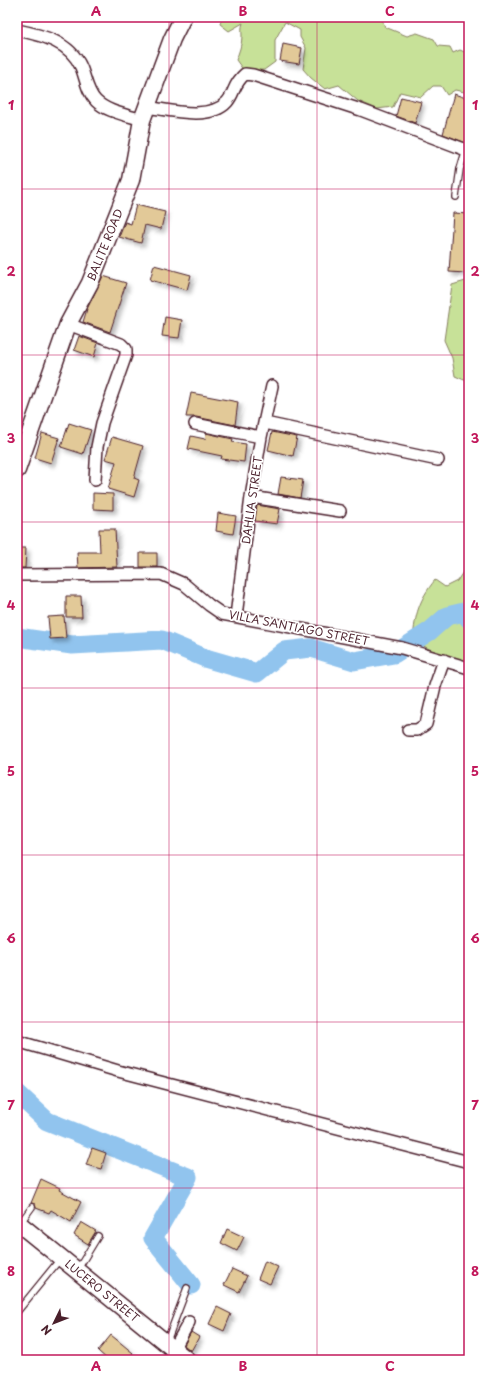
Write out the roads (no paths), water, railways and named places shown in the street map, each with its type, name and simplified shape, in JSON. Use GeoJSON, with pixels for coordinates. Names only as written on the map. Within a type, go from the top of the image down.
{"type":"FeatureCollection","features":[{"type":"Feature","properties":{"kind":"street","name":"BALITE ROAD"},"geometry":{"type":"LineString","coordinates":[[17,470],[68,324],[90,283],[131,180],[144,114],[172,39],[183,17]]}},
{"type":"Feature","properties":{"kind":"street"},"geometry":{"type":"LineString","coordinates":[[17,30],[52,40],[74,55],[78,61],[90,93],[103,107],[144,114],[206,113],[218,110],[228,101],[237,81],[245,74],[253,75],[361,110],[467,150]]}},
{"type":"Feature","properties":{"kind":"street"},"geometry":{"type":"LineString","coordinates":[[68,324],[121,344],[126,349],[126,355],[99,436],[95,480]]}},
{"type":"Feature","properties":{"kind":"street","name":"DAHLIA STREET"},"geometry":{"type":"LineString","coordinates":[[236,616],[251,496],[261,437],[272,386]]}},
{"type":"Feature","properties":{"kind":"street"},"geometry":{"type":"LineString","coordinates":[[265,423],[438,460]]}},
{"type":"Feature","properties":{"kind":"street"},"geometry":{"type":"LineString","coordinates":[[194,424],[261,437]]}},
{"type":"Feature","properties":{"kind":"street"},"geometry":{"type":"LineString","coordinates":[[251,496],[340,511]]}},
{"type":"Feature","properties":{"kind":"street","name":"VILLA SANTIAGO STREET"},"geometry":{"type":"LineString","coordinates":[[17,575],[161,574],[184,584],[209,606],[222,614],[402,648],[469,668]]}},
{"type":"Feature","properties":{"kind":"street"},"geometry":{"type":"LineString","coordinates":[[408,730],[417,730],[426,724],[435,686],[444,660]]}},
{"type":"Feature","properties":{"kind":"street"},"geometry":{"type":"LineString","coordinates":[[17,1041],[118,1071],[469,1162]]}},
{"type":"Feature","properties":{"kind":"street","name":"LUCERO STREET"},"geometry":{"type":"LineString","coordinates":[[18,1223],[77,1271],[168,1351],[187,1360]]}},
{"type":"Feature","properties":{"kind":"street"},"geometry":{"type":"LineString","coordinates":[[168,1351],[189,1322]]}},
{"type":"Feature","properties":{"kind":"lane"},"geometry":{"type":"LineString","coordinates":[[456,197],[460,169],[467,150]]}},
{"type":"Feature","properties":{"kind":"lane"},"geometry":{"type":"LineString","coordinates":[[18,1223],[32,1207]]}},
{"type":"Feature","properties":{"kind":"lane"},"geometry":{"type":"LineString","coordinates":[[77,1271],[98,1236]]}},
{"type":"Feature","properties":{"kind":"lane"},"geometry":{"type":"LineString","coordinates":[[17,1312],[61,1258]]}},
{"type":"Feature","properties":{"kind":"lane"},"geometry":{"type":"LineString","coordinates":[[168,1351],[187,1288]]}},
{"type":"Feature","properties":{"kind":"waterway"},"geometry":{"type":"LineString","coordinates":[[17,637],[72,645],[162,640],[205,658],[257,673],[284,651],[311,648],[354,661],[394,654],[430,631],[447,616],[464,612],[469,619]]}},
{"type":"Feature","properties":{"kind":"waterway"},"geometry":{"type":"LineString","coordinates":[[17,1093],[47,1121],[188,1177],[153,1238],[191,1285]]}}]}
